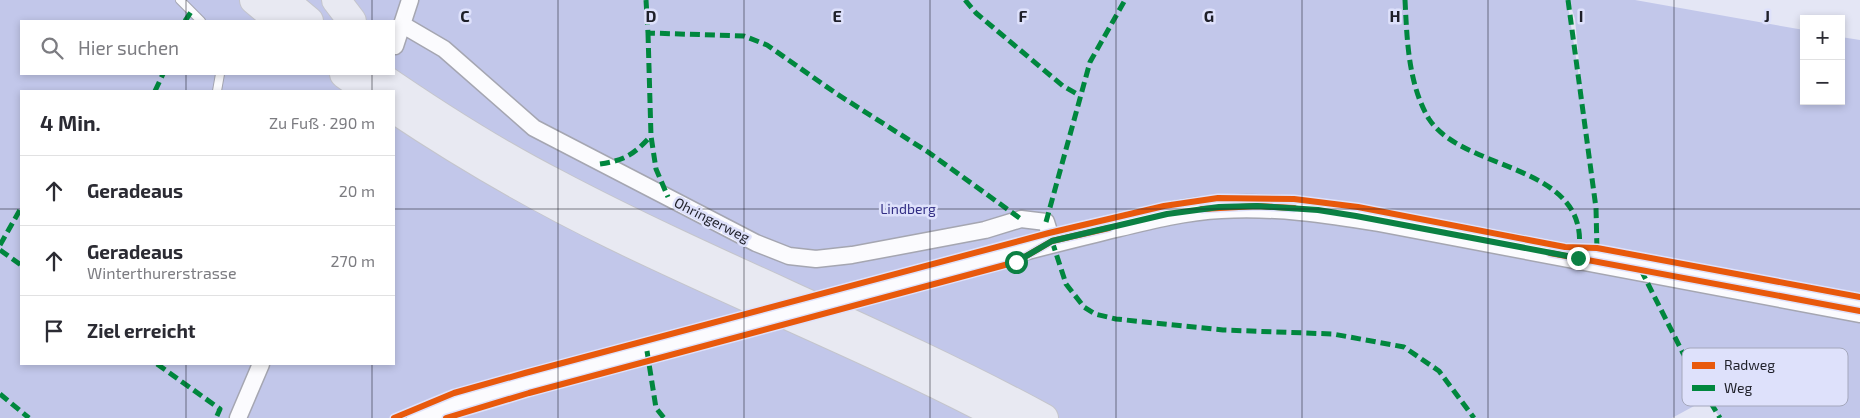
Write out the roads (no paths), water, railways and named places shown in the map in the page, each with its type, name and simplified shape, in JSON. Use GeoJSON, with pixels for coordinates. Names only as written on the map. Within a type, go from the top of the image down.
{"type":"FeatureCollection","features":[{"type":"Feature","properties":{"kind":"highway"},"geometry":{"type":"LineString","coordinates":[[254,0],[277,20]]}},
{"type":"Feature","properties":{"kind":"highway"},"geometry":{"type":"LineString","coordinates":[[284,0],[308,20]]}},
{"type":"Feature","properties":{"kind":"highway"},"geometry":{"type":"LineString","coordinates":[[336,0],[351,20]]}},
{"type":"Feature","properties":{"kind":"highway"},"geometry":{"type":"LineString","coordinates":[[395,57],[486,145]]}},
{"type":"Feature","properties":{"kind":"highway"},"geometry":{"type":"LineString","coordinates":[[345,75],[367,90]]}},
{"type":"Feature","properties":{"kind":"highway"},"geometry":{"type":"LineString","coordinates":[[379,75],[486,145],[621,217],[955,372],[1044,418]]}},
{"type":"Feature","properties":{"kind":"highway"},"geometry":{"type":"LineString","coordinates":[[395,110],[484,166],[580,218],[678,266],[889,362],[1003,418]]}},
{"type":"Feature","properties":{"kind":"main road"},"geometry":{"type":"LineString","coordinates":[[418,418],[458,403],[1052,241],[1167,214],[1219,207],[1293,208],[1379,220],[1860,311]]}},
{"type":"Feature","properties":{"kind":"street"},"geometry":{"type":"LineString","coordinates":[[395,53],[410,0]]}},
{"type":"Feature","properties":{"kind":"street","name":"Ohringerweg"},"geometry":{"type":"LineString","coordinates":[[403,25],[444,49],[534,128],[756,243],[789,256],[816,259],[852,255],[994,228],[1021,219],[1046,222],[1052,241]]}},
{"type":"Feature","properties":{"kind":"street"},"geometry":{"type":"LineString","coordinates":[[238,418],[261,365]]}},
{"type":"Feature","properties":{"kind":"lane"},"geometry":{"type":"LineString","coordinates":[[180,0],[200,20]]}},
{"type":"Feature","properties":{"kind":"lane"},"geometry":{"type":"LineString","coordinates":[[217,90],[220,75]]}},
{"type":"Feature","properties":{"kind":"park label","name":"Lindberg"},"geometry":{"type":"Point","coordinates":[908,209]}}]}
